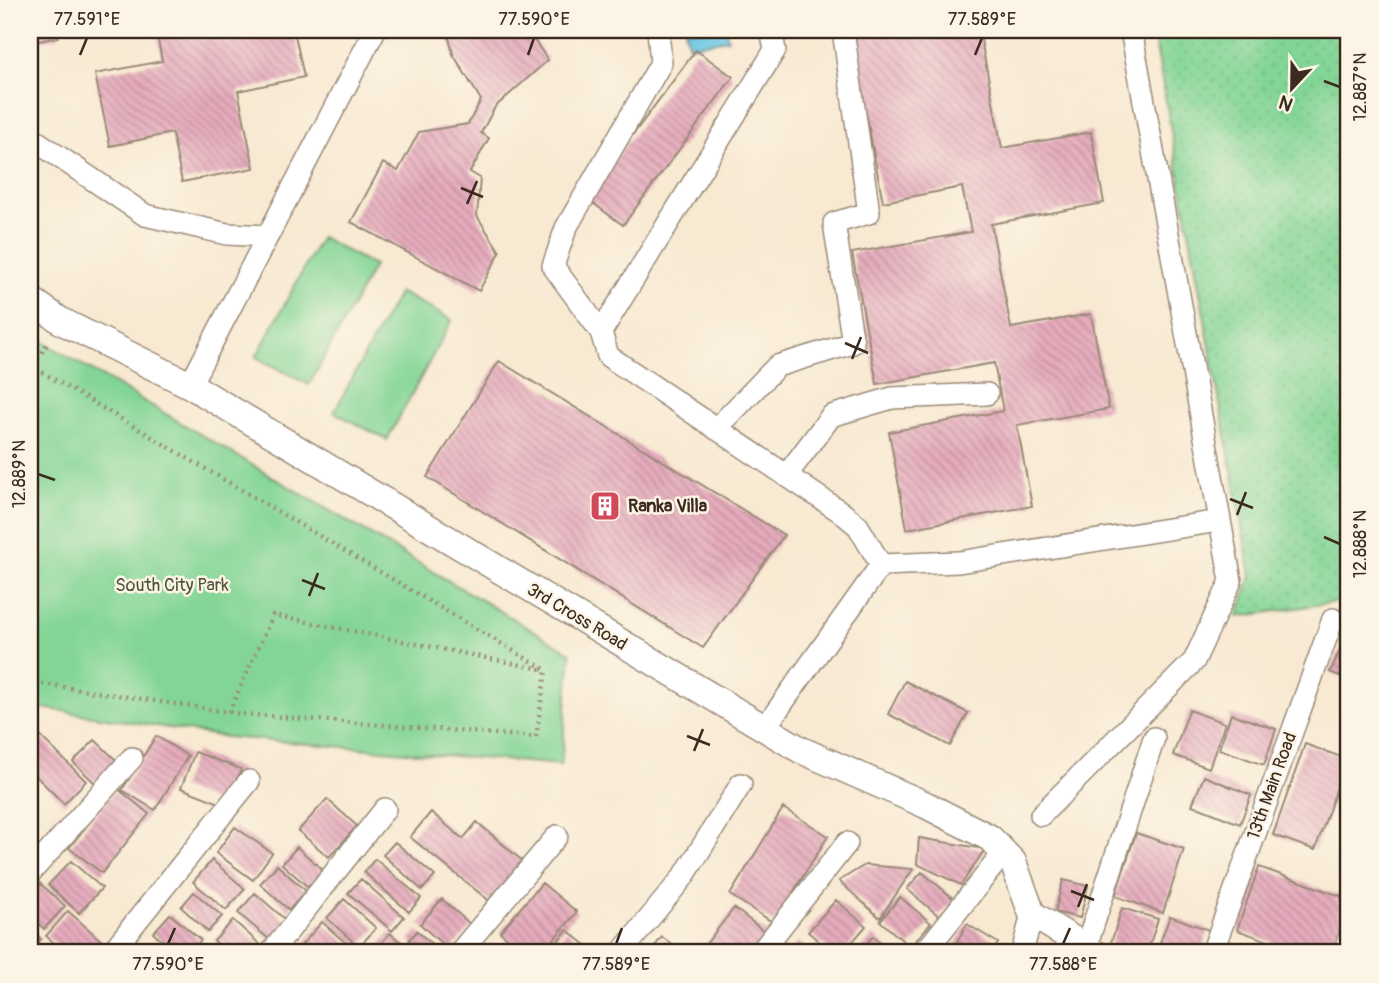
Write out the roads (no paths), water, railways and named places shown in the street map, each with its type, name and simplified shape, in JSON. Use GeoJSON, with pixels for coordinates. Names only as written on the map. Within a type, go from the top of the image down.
{"type":"FeatureCollection","features":[{"type":"Feature","properties":{"kind":"street"},"geometry":{"type":"LineString","coordinates":[[190,385],[375,30]]}},
{"type":"Feature","properties":{"kind":"street"},"geometry":{"type":"LineString","coordinates":[[658,30],[662,64],[566,228],[553,266],[601,332],[608,356],[858,526],[881,565]]}},
{"type":"Feature","properties":{"kind":"street"},"geometry":{"type":"LineString","coordinates":[[601,332],[775,50],[771,30]]}},
{"type":"Feature","properties":{"kind":"street"},"geometry":{"type":"LineString","coordinates":[[716,429],[777,366],[853,343],[834,223],[869,213],[844,30]]}},
{"type":"Feature","properties":{"kind":"street"},"geometry":{"type":"LineString","coordinates":[[1041,815],[1194,662],[1231,581],[1130,30]]}},
{"type":"Feature","properties":{"kind":"street"},"geometry":{"type":"LineString","coordinates":[[30,137],[145,215],[227,234],[268,236]]}},
{"type":"Feature","properties":{"kind":"street","name":"3rd Cross Road"},"geometry":{"type":"LineString","coordinates":[[30,299],[61,321],[190,385],[764,729],[835,767],[974,828],[1005,851],[1013,862],[1031,914]]}},
{"type":"Feature","properties":{"kind":"street"},"geometry":{"type":"LineString","coordinates":[[786,476],[831,415],[892,398],[987,394]]}},
{"type":"Feature","properties":{"kind":"street"},"geometry":{"type":"LineString","coordinates":[[881,565],[959,562],[1219,521]]}},
{"type":"Feature","properties":{"kind":"street"},"geometry":{"type":"LineString","coordinates":[[764,729],[881,565]]}},
{"type":"Feature","properties":{"kind":"street","name":"13th Main Road"},"geometry":{"type":"LineString","coordinates":[[1212,953],[1333,620]]}},
{"type":"Feature","properties":{"kind":"street"},"geometry":{"type":"LineString","coordinates":[[1022,953],[1031,914],[1090,950],[1154,738]]}},
{"type":"Feature","properties":{"kind":"street"},"geometry":{"type":"LineString","coordinates":[[30,873],[132,758]]}},
{"type":"Feature","properties":{"kind":"street"},"geometry":{"type":"LineString","coordinates":[[111,953],[249,781]]}},
{"type":"Feature","properties":{"kind":"street"},"geometry":{"type":"LineString","coordinates":[[621,953],[684,876],[741,784]]}},
{"type":"Feature","properties":{"kind":"street"},"geometry":{"type":"LineString","coordinates":[[271,953],[385,809]]}},
{"type":"Feature","properties":{"kind":"street"},"geometry":{"type":"LineString","coordinates":[[459,953],[557,836]]}},
{"type":"Feature","properties":{"kind":"street"},"geometry":{"type":"LineString","coordinates":[[760,953],[847,843]]}},
{"type":"Feature","properties":{"kind":"street"},"geometry":{"type":"LineString","coordinates":[[924,953],[1005,851]]}},
{"type":"Feature","properties":{"kind":"street"},"geometry":{"type":"LineString","coordinates":[[1344,953],[1349,938]]}},
{"type":"Feature","properties":{"kind":"water"},"geometry":{"type":"Polygon","coordinates":[[[685,30],[726,30],[728,39],[689,46],[685,30]]]}},
{"type":"Feature","properties":{"kind":"place","name":"Ranka Villa"},"geometry":{"type":"Point","coordinates":[605,506]}},
{"type":"Feature","properties":{"kind":"park label","name":"South City Park"},"geometry":{"type":"Point","coordinates":[172,585]}}]}
